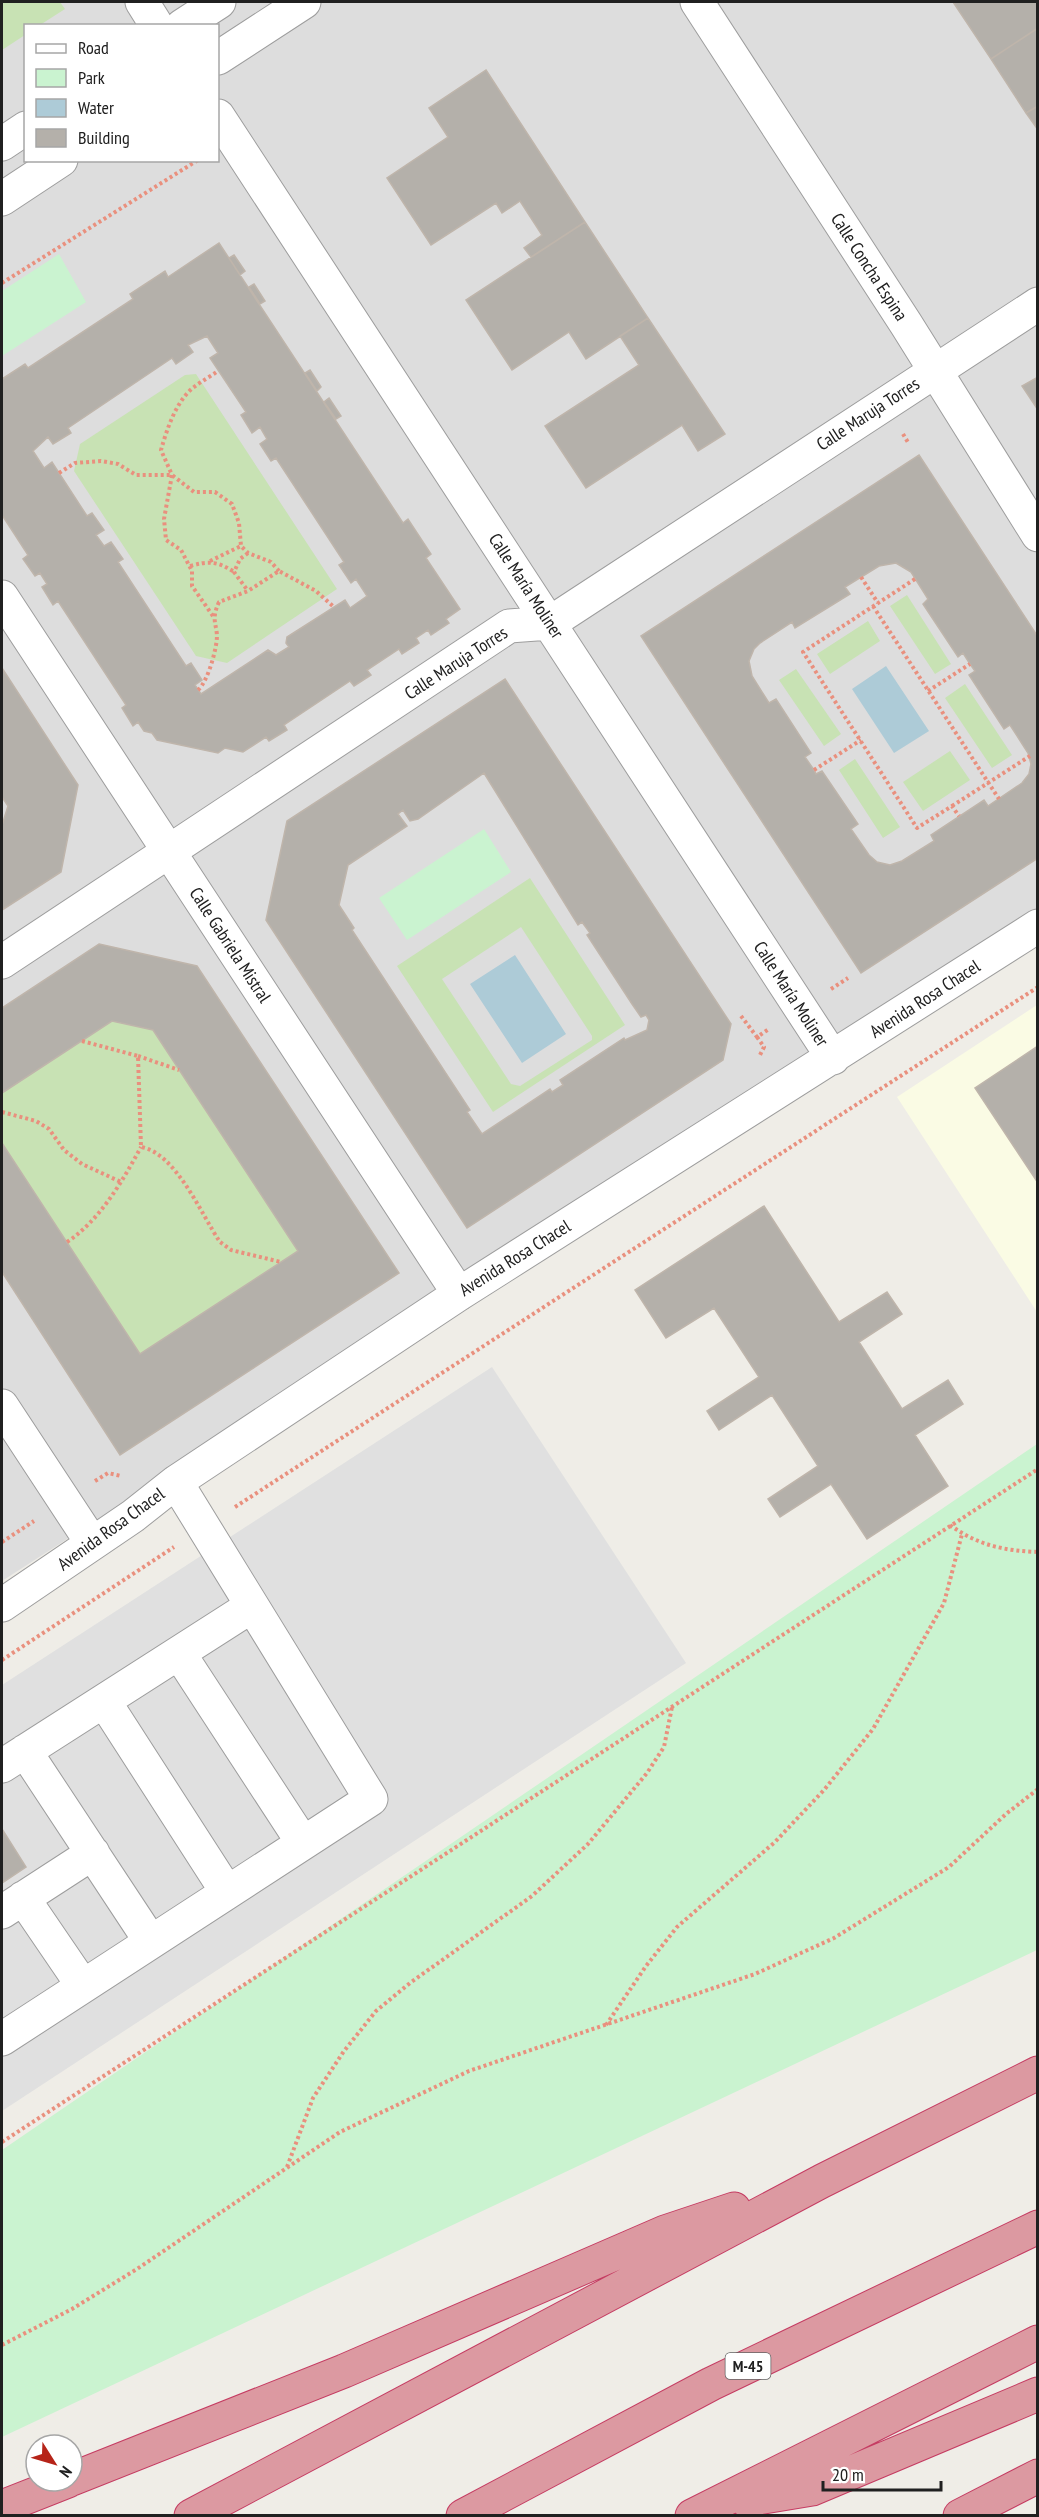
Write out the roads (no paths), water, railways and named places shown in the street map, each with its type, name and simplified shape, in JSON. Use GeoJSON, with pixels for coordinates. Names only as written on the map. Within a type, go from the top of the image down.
{"type":"FeatureCollection","features":[{"type":"Feature","properties":{"kind":"highway"},"geometry":{"type":"LineString","coordinates":[[191,2516],[822,2181],[1038,2073]]}},
{"type":"Feature","properties":{"kind":"highway"},"geometry":{"type":"LineString","coordinates":[[84,2474],[344,2371],[665,2232],[822,2181]]}},
{"type":"Feature","properties":{"kind":"highway","name":"M-45"},"geometry":{"type":"LineString","coordinates":[[463,2516],[711,2384],[1038,2227]]}},
{"type":"Feature","properties":{"kind":"highway"},"geometry":{"type":"LineString","coordinates":[[702,2511],[1038,2342]]}},
{"type":"Feature","properties":{"kind":"highway"},"geometry":{"type":"LineString","coordinates":[[702,2511],[812,2489],[1038,2394]]}},
{"type":"Feature","properties":{"kind":"highway"},"geometry":{"type":"LineString","coordinates":[[960,2516],[1038,2476]]}},
{"type":"Feature","properties":{"kind":"highway"},"geometry":{"type":"LineString","coordinates":[[2,2507],[37,2493]]}},
{"type":"Feature","properties":{"kind":"street"},"geometry":{"type":"LineString","coordinates":[[142,2],[156,24]]}},
{"type":"Feature","properties":{"kind":"street"},"geometry":{"type":"LineString","coordinates":[[185,24],[219,2]]}},
{"type":"Feature","properties":{"kind":"street"},"geometry":{"type":"LineString","coordinates":[[219,57],[304,2]]}},
{"type":"Feature","properties":{"kind":"street","name":"Calle Concha Espina"},"geometry":{"type":"LineString","coordinates":[[697,2],[935,370],[1038,535]]}},
{"type":"Feature","properties":{"kind":"street","name":"Calle María Moliner"},"geometry":{"type":"LineString","coordinates":[[219,118],[833,1058]]}},
{"type":"Feature","properties":{"kind":"street"},"geometry":{"type":"LineString","coordinates":[[2,144],[24,129]]}},
{"type":"Feature","properties":{"kind":"street"},"geometry":{"type":"LineString","coordinates":[[2,200],[58,162]]}},
{"type":"Feature","properties":{"kind":"street","name":"Calle Maruja Torres"},"geometry":{"type":"LineString","coordinates":[[2,962],[509,627],[550,622],[1038,304]]}},
{"type":"Feature","properties":{"kind":"street","name":"Calle Gabriela Mistral"},"geometry":{"type":"LineString","coordinates":[[2,597],[459,1294]]}},
{"type":"Feature","properties":{"kind":"street","name":"Avenida Rosa Chacel"},"geometry":{"type":"LineString","coordinates":[[2,1605],[133,1516],[176,1482],[459,1294],[1038,926]]}},
{"type":"Feature","properties":{"kind":"street"},"geometry":{"type":"LineString","coordinates":[[2,1406],[92,1544]]}},
{"type":"Feature","properties":{"kind":"street"},"geometry":{"type":"LineString","coordinates":[[2,2038],[371,1800],[176,1482]]}},
{"type":"Feature","properties":{"kind":"street"},"geometry":{"type":"LineString","coordinates":[[152,1942],[93,1853],[13,1759],[252,1606]]}},
{"type":"Feature","properties":{"kind":"street"},"geometry":{"type":"LineString","coordinates":[[178,1653],[303,1843]]}},
{"type":"Feature","properties":{"kind":"street"},"geometry":{"type":"LineString","coordinates":[[104,1701],[227,1892]]}},
{"type":"Feature","properties":{"kind":"street"},"geometry":{"type":"LineString","coordinates":[[82,1986],[12,1905],[93,1853]]}},
{"type":"Feature","properties":{"kind":"water"},"geometry":{"type":"Polygon","coordinates":[[[886,666],[929,731],[894,753],[852,689],[886,666]]]}},
{"type":"Feature","properties":{"kind":"water"},"geometry":{"type":"Polygon","coordinates":[[[515,955],[566,1034],[522,1063],[470,984],[515,955]]]}}]}
